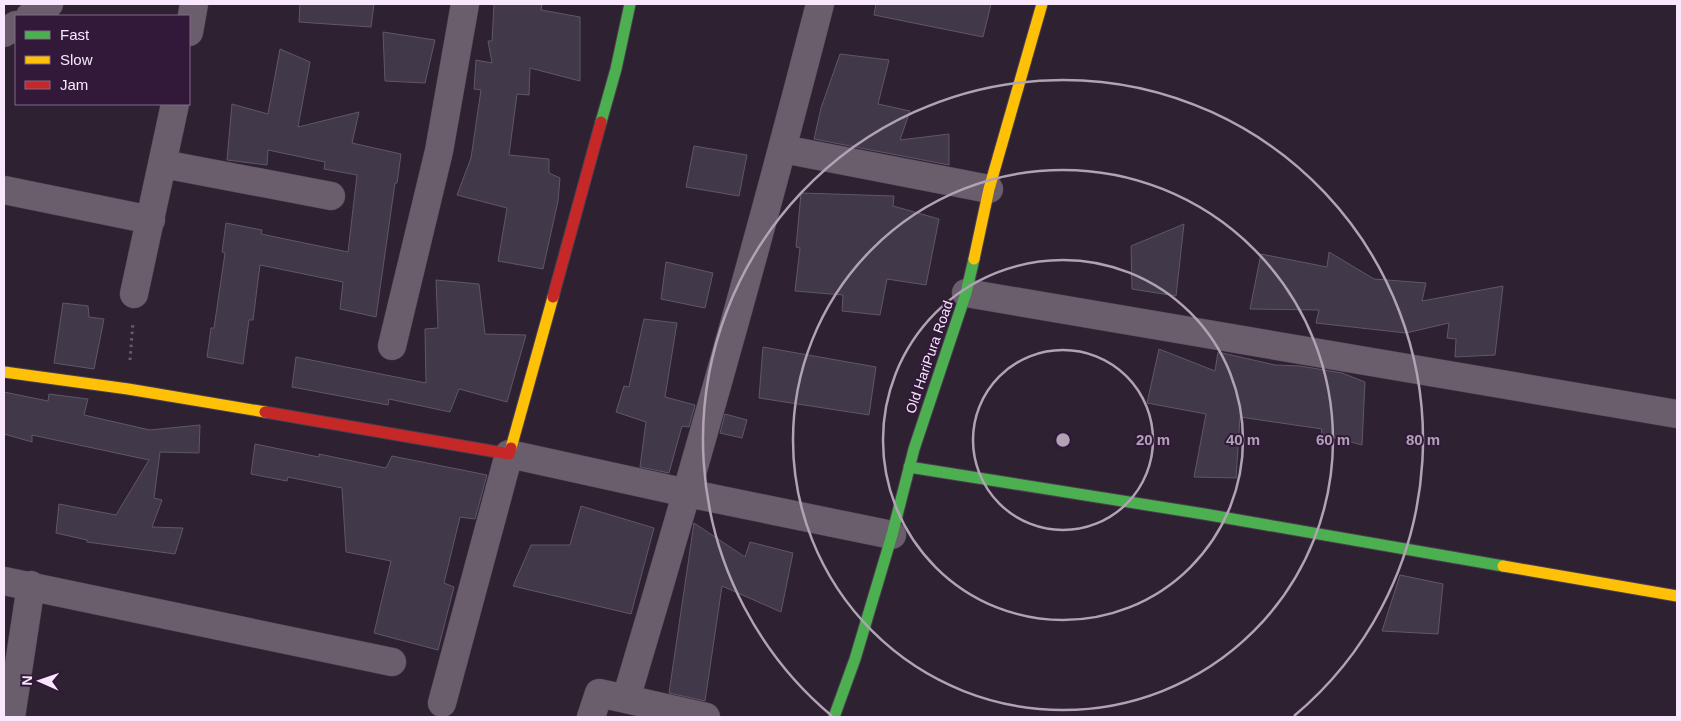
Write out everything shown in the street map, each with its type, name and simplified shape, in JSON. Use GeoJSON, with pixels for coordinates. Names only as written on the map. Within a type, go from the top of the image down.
{"type":"FeatureCollection","features":[{"type":"Feature","properties":{"kind":"street"},"geometry":{"type":"LineString","coordinates":[[32,15],[49,4]]}},
{"type":"Feature","properties":{"kind":"street"},"geometry":{"type":"LineString","coordinates":[[190,26],[194,4]]}},
{"type":"Feature","properties":{"kind":"street"},"geometry":{"type":"LineString","coordinates":[[392,346],[439,151],[465,4]]}},
{"type":"Feature","properties":{"kind":"street"},"geometry":{"type":"LineString","coordinates":[[442,703],[616,69],[630,4]]}},
{"type":"Feature","properties":{"kind":"street"},"geometry":{"type":"LineString","coordinates":[[626,699],[687,493],[783,149],[820,4]]}},
{"type":"Feature","properties":{"kind":"street","name":"Old HariPura Road"},"geometry":{"type":"LineString","coordinates":[[834,717],[855,659],[892,535],[909,467],[966,293],[989,190],[1042,4]]}},
{"type":"Feature","properties":{"kind":"street"},"geometry":{"type":"LineString","coordinates":[[4,33],[15,26]]}},
{"type":"Feature","properties":{"kind":"street"},"geometry":{"type":"LineString","coordinates":[[134,294],[175,105]]}},
{"type":"Feature","properties":{"kind":"street"},"geometry":{"type":"LineString","coordinates":[[783,149],[989,190]]}},
{"type":"Feature","properties":{"kind":"street"},"geometry":{"type":"LineString","coordinates":[[163,164],[331,196]]}},
{"type":"Feature","properties":{"kind":"street"},"geometry":{"type":"LineString","coordinates":[[4,190],[151,220]]}},
{"type":"Feature","properties":{"kind":"street"},"geometry":{"type":"LineString","coordinates":[[966,293],[1677,414]]}},
{"type":"Feature","properties":{"kind":"street"},"geometry":{"type":"LineString","coordinates":[[4,372],[128,388],[509,454],[892,535]]}},
{"type":"Feature","properties":{"kind":"street"},"geometry":{"type":"LineString","coordinates":[[909,467],[1204,514],[1677,596]]}},
{"type":"Feature","properties":{"kind":"street"},"geometry":{"type":"LineString","coordinates":[[4,581],[392,662]]}},
{"type":"Feature","properties":{"kind":"street"},"geometry":{"type":"LineString","coordinates":[[11,717],[31,586]]}},
{"type":"Feature","properties":{"kind":"street"},"geometry":{"type":"LineString","coordinates":[[591,717],[600,692],[706,717]]}},
{"type":"Feature","properties":{"kind":"path"},"geometry":{"type":"LineString","coordinates":[[128,388],[134,294]]}},
{"type":"Feature","properties":{"kind":"building"},"geometry":{"type":"Polygon","coordinates":[[[300,4],[374,4],[371,27],[299,22],[300,4]]]}},
{"type":"Feature","properties":{"kind":"building"},"geometry":{"type":"Polygon","coordinates":[[[494,4],[542,4],[541,10],[580,17],[580,81],[530,68],[529,95],[517,94],[509,155],[549,159],[549,173],[560,178],[558,201],[543,269],[498,261],[507,208],[457,195],[471,158],[481,90],[474,89],[476,60],[492,63],[488,41],[492,41],[494,4]]]}},
{"type":"Feature","properties":{"kind":"building"},"geometry":{"type":"Polygon","coordinates":[[[876,4],[991,4],[983,37],[874,15],[876,4]]]}},
{"type":"Feature","properties":{"kind":"building"},"geometry":{"type":"Polygon","coordinates":[[[383,32],[435,40],[425,83],[385,81],[383,32]]]}},
{"type":"Feature","properties":{"kind":"building"},"geometry":{"type":"Polygon","coordinates":[[[280,49],[310,62],[298,127],[359,112],[352,143],[401,154],[397,183],[395,183],[376,317],[340,309],[343,282],[260,265],[253,320],[249,320],[243,364],[207,357],[211,328],[214,328],[225,253],[222,252],[226,223],[262,230],[261,234],[348,252],[357,175],[324,169],[325,162],[268,150],[267,165],[227,160],[232,104],[268,114],[280,49]]]}},
{"type":"Feature","properties":{"kind":"building"},"geometry":{"type":"Polygon","coordinates":[[[840,54],[889,60],[878,104],[910,111],[900,140],[949,134],[949,165],[814,139],[821,108],[840,54]]]}},
{"type":"Feature","properties":{"kind":"building"},"geometry":{"type":"Polygon","coordinates":[[[694,146],[747,155],[739,196],[686,187],[694,146]]]}},
{"type":"Feature","properties":{"kind":"building"},"geometry":{"type":"Polygon","coordinates":[[[801,193],[894,196],[893,206],[939,219],[926,285],[887,279],[880,315],[842,311],[843,295],[795,291],[800,248],[796,247],[801,193]]]}},
{"type":"Feature","properties":{"kind":"building"},"geometry":{"type":"Polygon","coordinates":[[[1184,224],[1176,296],[1132,289],[1131,246],[1184,224]]]}},
{"type":"Feature","properties":{"kind":"building"},"geometry":{"type":"Polygon","coordinates":[[[1329,252],[1374,279],[1426,283],[1422,301],[1503,286],[1495,355],[1455,357],[1456,339],[1447,338],[1449,323],[1406,333],[1316,323],[1319,310],[1250,309],[1261,254],[1327,267],[1329,252]]]}},
{"type":"Feature","properties":{"kind":"building"},"geometry":{"type":"Polygon","coordinates":[[[666,262],[713,273],[705,308],[661,299],[666,262]]]}},
{"type":"Feature","properties":{"kind":"building"},"geometry":{"type":"Polygon","coordinates":[[[436,280],[479,284],[485,334],[526,335],[507,402],[459,389],[450,412],[389,399],[388,405],[292,387],[296,357],[426,383],[425,329],[438,328],[436,280]]]}},
{"type":"Feature","properties":{"kind":"building"},"geometry":{"type":"Polygon","coordinates":[[[63,303],[88,306],[89,317],[104,319],[94,369],[54,363],[63,303]]]}},
{"type":"Feature","properties":{"kind":"building"},"geometry":{"type":"Polygon","coordinates":[[[644,319],[677,323],[665,397],[695,405],[689,427],[682,426],[669,473],[640,467],[646,422],[616,412],[624,386],[629,387],[644,319]]]}},
{"type":"Feature","properties":{"kind":"building"},"geometry":{"type":"Polygon","coordinates":[[[763,347],[876,367],[869,415],[759,398],[763,347]]]}},
{"type":"Feature","properties":{"kind":"building"},"geometry":{"type":"Polygon","coordinates":[[[1159,349],[1215,371],[1218,352],[1275,365],[1300,366],[1342,373],[1365,382],[1362,445],[1321,434],[1322,429],[1240,417],[1236,478],[1194,477],[1206,414],[1147,403],[1159,349]]]}},
{"type":"Feature","properties":{"kind":"building"},"geometry":{"type":"Polygon","coordinates":[[[4,392],[48,401],[49,394],[88,399],[84,415],[150,430],[200,425],[199,453],[160,452],[154,498],[162,500],[152,527],[183,528],[175,554],[87,542],[87,540],[56,533],[59,504],[116,515],[149,460],[32,435],[32,442],[4,434],[4,392]]]}},
{"type":"Feature","properties":{"kind":"building"},"geometry":{"type":"Polygon","coordinates":[[[725,414],[747,420],[742,438],[720,433],[725,414]]]}},
{"type":"Feature","properties":{"kind":"building"},"geometry":{"type":"Polygon","coordinates":[[[255,444],[319,457],[319,454],[386,468],[392,456],[487,475],[475,519],[460,517],[444,583],[454,587],[438,650],[374,633],[391,561],[346,552],[342,488],[288,477],[287,481],[251,474],[255,444]]]}},
{"type":"Feature","properties":{"kind":"building"},"geometry":{"type":"Polygon","coordinates":[[[581,506],[654,528],[631,614],[513,586],[531,545],[570,545],[581,506]]]}},
{"type":"Feature","properties":{"kind":"building"},"geometry":{"type":"Polygon","coordinates":[[[694,523],[745,557],[750,542],[793,553],[781,612],[722,586],[705,701],[669,693],[694,523]]]}},
{"type":"Feature","properties":{"kind":"building"},"geometry":{"type":"Polygon","coordinates":[[[1400,575],[1443,584],[1438,634],[1382,631],[1400,575]]]}},
{"type":"Feature","properties":{"kind":"traffic: fast"},"geometry":{"type":"LineString","coordinates":[[601,122],[616,69],[630,4]]}},
{"type":"Feature","properties":{"kind":"traffic: fast"},"geometry":{"type":"LineString","coordinates":[[834,717],[855,659],[892,535],[914,449],[966,293],[974,259]]}},
{"type":"Feature","properties":{"kind":"traffic: fast"},"geometry":{"type":"LineString","coordinates":[[909,467],[1204,514],[1503,566]]}},
{"type":"Feature","properties":{"kind":"traffic: slow"},"geometry":{"type":"LineString","coordinates":[[974,259],[989,189],[1042,4]]}},
{"type":"Feature","properties":{"kind":"traffic: slow"},"geometry":{"type":"LineString","coordinates":[[511,448],[553,297]]}},
{"type":"Feature","properties":{"kind":"traffic: slow"},"geometry":{"type":"LineString","coordinates":[[4,372],[128,389],[265,412]]}},
{"type":"Feature","properties":{"kind":"traffic: slow"},"geometry":{"type":"LineString","coordinates":[[1503,566],[1677,596]]}},
{"type":"Feature","properties":{"kind":"traffic: jam"},"geometry":{"type":"LineString","coordinates":[[553,297],[601,122]]}},
{"type":"Feature","properties":{"kind":"traffic: jam"},"geometry":{"type":"LineString","coordinates":[[265,412],[509,454],[511,448]]}}]}
